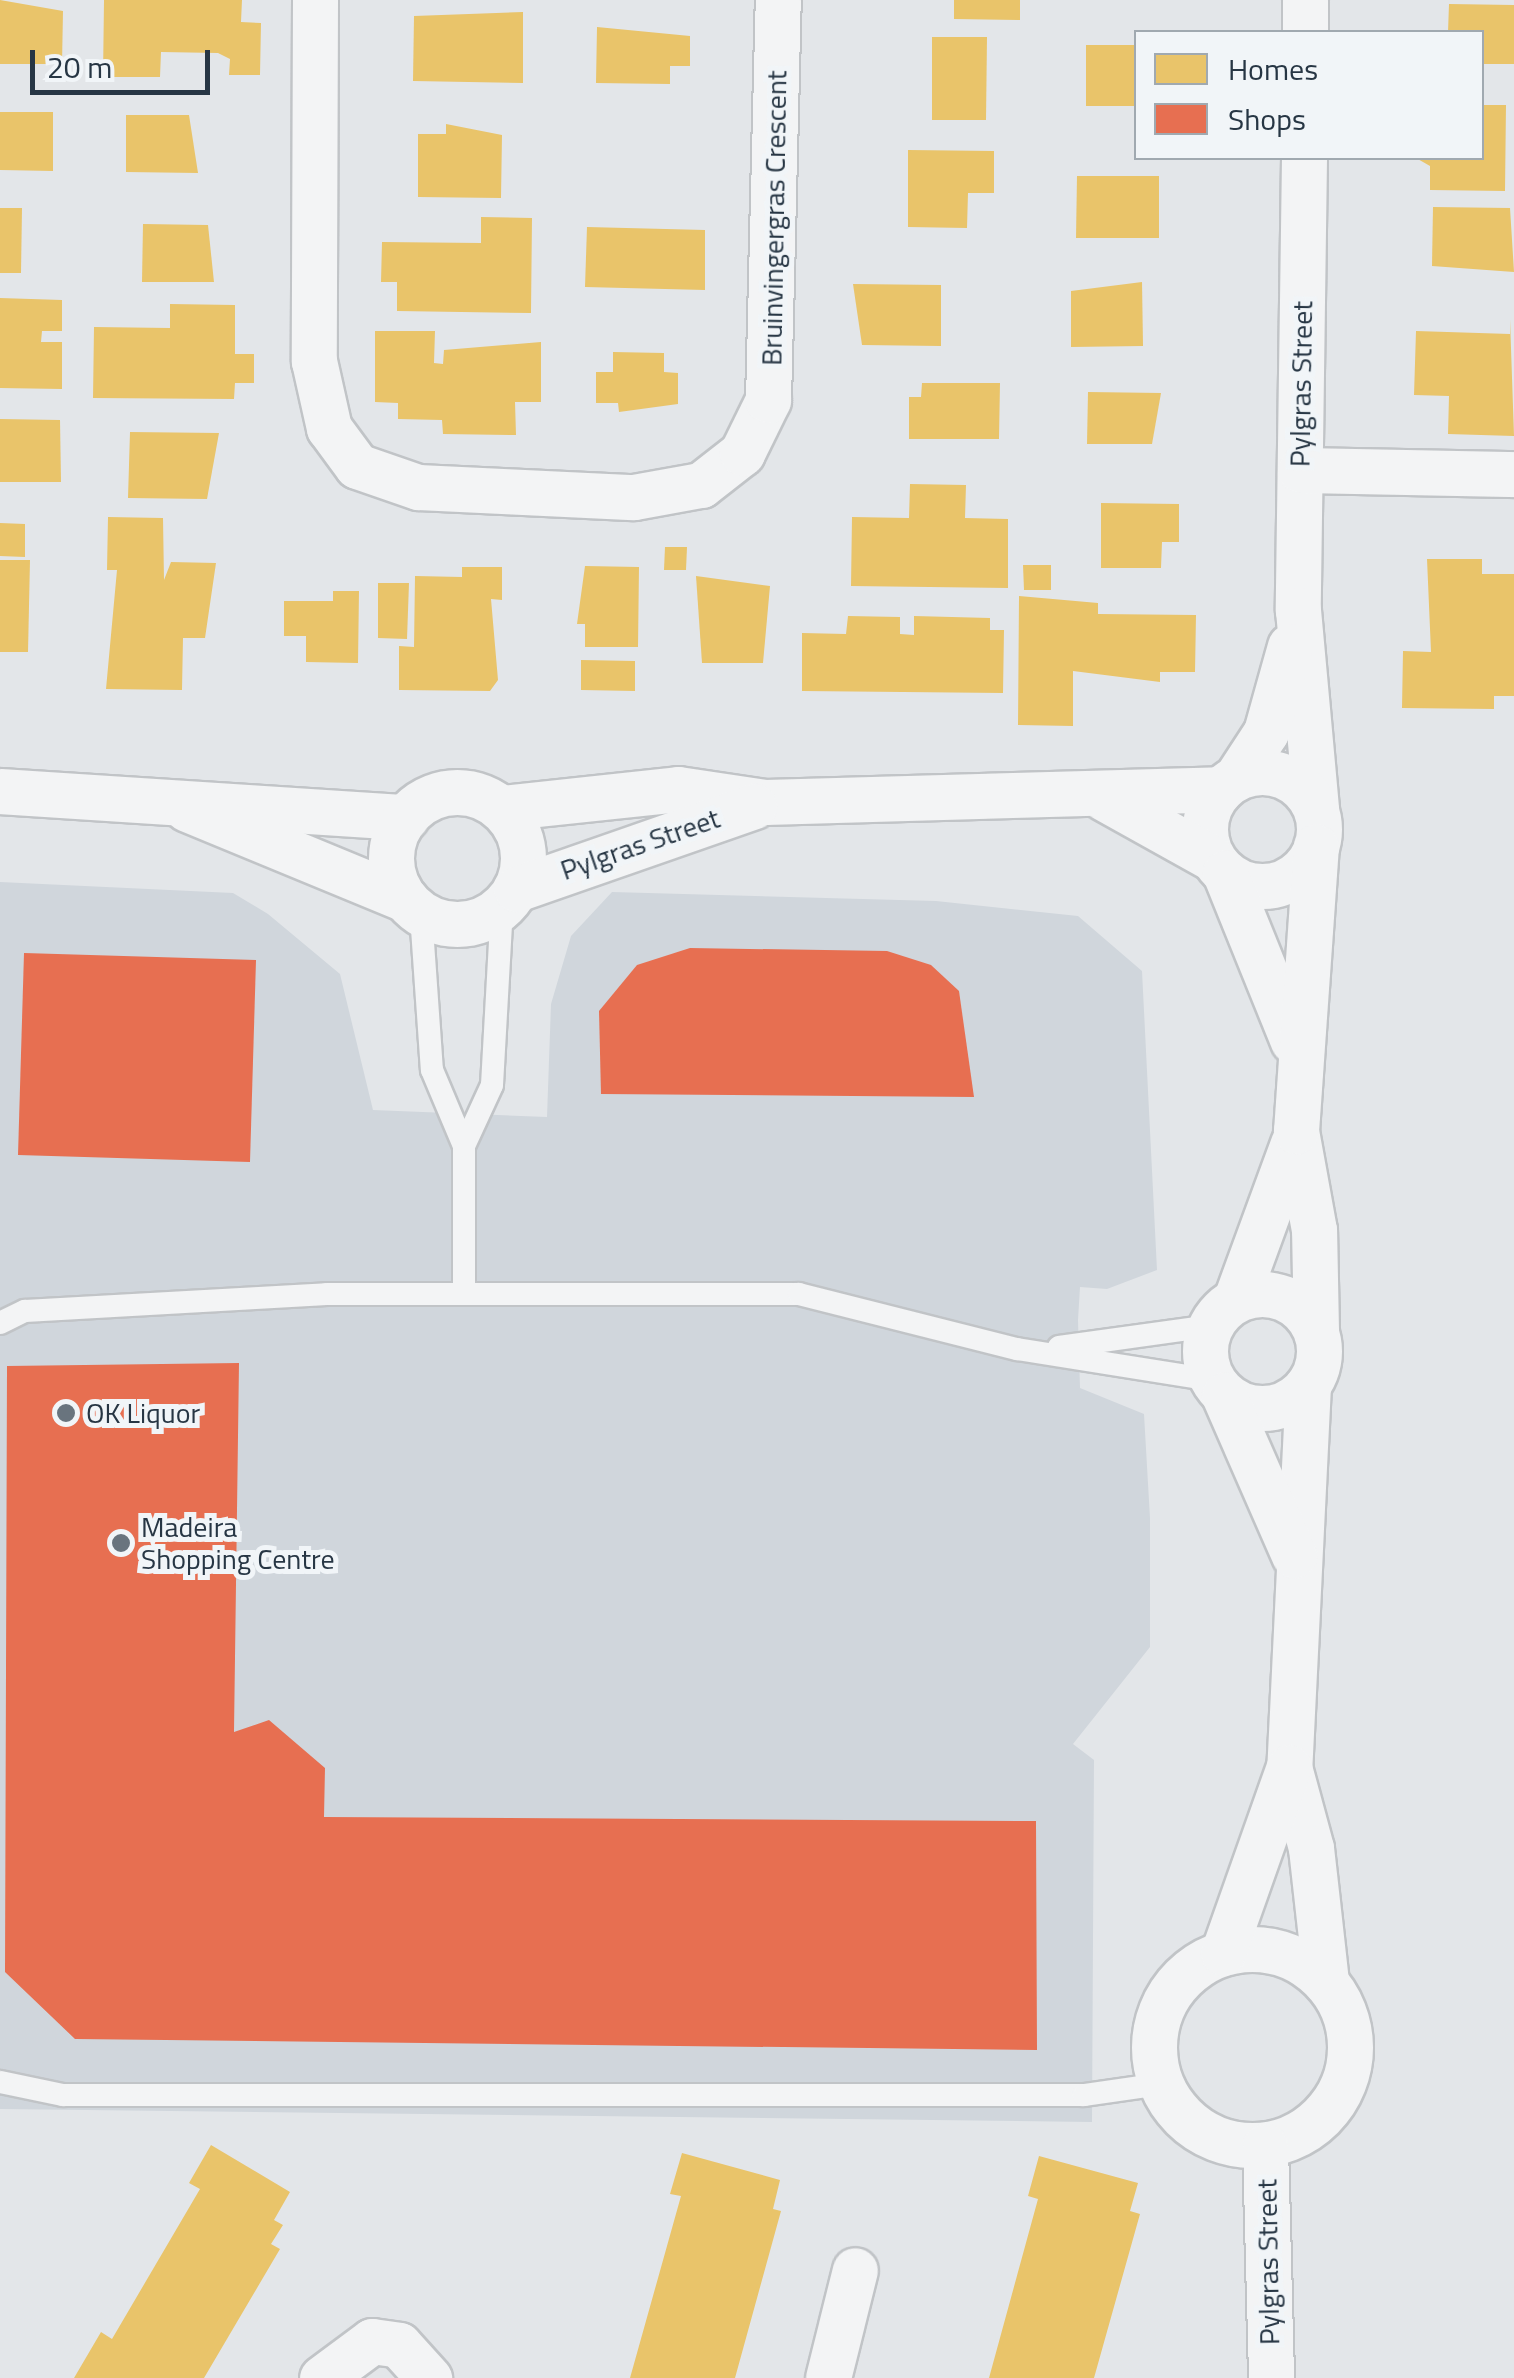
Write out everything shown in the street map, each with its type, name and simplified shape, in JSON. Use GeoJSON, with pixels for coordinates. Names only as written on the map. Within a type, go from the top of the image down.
{"type":"FeatureCollection","features":[{"type":"Feature","properties":{"kind":"street","name":"Bruinvingergras Crescent"},"geometry":{"type":"LineString","coordinates":[[315,0],[314,360],[329,428],[358,466],[418,487],[634,496],[701,486],[742,453],[768,400],[778,0]]}},
{"type":"Feature","properties":{"kind":"street"},"geometry":{"type":"LineString","coordinates":[[1305,30],[1306,0]]}},
{"type":"Feature","properties":{"kind":"street","name":"Pylgras Street"},"geometry":{"type":"LineString","coordinates":[[1304,160],[1298,610],[1316,828],[1297,1052],[1296,1132],[1314,1230],[1316,1331]]}},
{"type":"Feature","properties":{"kind":"street"},"geometry":{"type":"LineString","coordinates":[[1300,470],[1514,474]]}},
{"type":"Feature","properties":{"kind":"street","name":"Pylgras Street"},"geometry":{"type":"LineString","coordinates":[[501,808],[678,789],[765,802],[1104,798],[1229,783],[1266,732],[1298,610]]}},
{"type":"Feature","properties":{"kind":"street"},"geometry":{"type":"LineString","coordinates":[[1292,780],[1316,828],[1277,884],[1218,866],[1206,822],[1229,783],[1292,780]]}},
{"type":"Feature","properties":{"kind":"street"},"geometry":{"type":"LineString","coordinates":[[0,790],[406,817]]}},
{"type":"Feature","properties":{"kind":"street"},"geometry":{"type":"LineString","coordinates":[[172,801],[413,907],[464,924],[509,897],[522,846],[501,808],[462,792],[422,802],[406,817],[392,858],[413,907]]}},
{"type":"Feature","properties":{"kind":"street","name":"Pylgras Street"},"geometry":{"type":"LineString","coordinates":[[1104,798],[1218,866],[1297,1052]]}},
{"type":"Feature","properties":{"kind":"street","name":"Pylgras Street"},"geometry":{"type":"LineString","coordinates":[[509,897],[765,802]]}},
{"type":"Feature","properties":{"kind":"street","name":"Pylgras Street"},"geometry":{"type":"LineString","coordinates":[[1224,1312],[1273,1220],[1296,1132]]}},
{"type":"Feature","properties":{"kind":"street"},"geometry":{"type":"LineString","coordinates":[[1289,1767],[1312,1848],[1326,1982],[1350,2037],[1338,2096],[1319,2120],[1265,2146],[1203,2133],[1161,2084],[1154,2053],[1171,1991],[1223,1953],[1289,1767],[1296,1562],[1310,1467],[1308,1385],[1316,1331],[1292,1302],[1224,1312],[1218,1388],[1296,1562]]}},
{"type":"Feature","properties":{"kind":"street"},"geometry":{"type":"LineString","coordinates":[[1218,1388],[1258,1408],[1308,1385]]}},
{"type":"Feature","properties":{"kind":"street"},"geometry":{"type":"LineString","coordinates":[[1223,1953],[1279,1952],[1326,1982]]}},
{"type":"Feature","properties":{"kind":"street","name":"Pylgras Street"},"geometry":{"type":"LineString","coordinates":[[1265,2146],[1270,2378]]}},
{"type":"Feature","properties":{"kind":"street"},"geometry":{"type":"LineString","coordinates":[[828,2378],[855,2270]]}},
{"type":"Feature","properties":{"kind":"street"},"geometry":{"type":"LineString","coordinates":[[322,2378],[372,2342],[399,2345],[425,2364],[429,2378]]}},
{"type":"Feature","properties":{"kind":"lane"},"geometry":{"type":"LineString","coordinates":[[464,1146],[492,1085],[509,897]]}},
{"type":"Feature","properties":{"kind":"lane"},"geometry":{"type":"LineString","coordinates":[[413,907],[432,1070],[464,1146],[464,1293]]}},
{"type":"Feature","properties":{"kind":"lane"},"geometry":{"type":"LineString","coordinates":[[0,1324],[24,1311],[464,1293],[651,1288],[830,1296],[1036,1350],[1218,1388]]}},
{"type":"Feature","properties":{"kind":"lane"},"geometry":{"type":"LineString","coordinates":[[1036,1350],[1224,1312]]}},
{"type":"Feature","properties":{"kind":"lane"},"geometry":{"type":"LineString","coordinates":[[0,2082],[63,2095],[1084,2095],[1161,2084]]}},
{"type":"Feature","properties":{"kind":"shaded area","name":"Madeira Shopping Centre"},"geometry":{"type":"Polygon","coordinates":[[[0,882],[233,893],[268,914],[340,974],[373,1110],[547,1117],[551,1004],[571,936],[612,892],[936,901],[1078,916],[1142,971],[1157,1270],[1107,1289],[1080,1287],[1078,1320],[1080,1388],[1144,1414],[1150,1518],[1150,1647],[1073,1744],[1094,1760],[1092,2122],[0,2109],[0,882]]]}},
{"type":"Feature","properties":{"kind":"building: Homes"},"geometry":{"type":"Polygon","coordinates":[[[0,0],[63,11],[62,64],[0,64],[0,0]]]}},
{"type":"Feature","properties":{"kind":"building: Homes"},"geometry":{"type":"Polygon","coordinates":[[[104,0],[242,0],[241,22],[261,23],[260,75],[229,75],[230,59],[218,53],[161,52],[160,77],[103,77],[104,0]]]}},
{"type":"Feature","properties":{"kind":"building: Homes"},"geometry":{"type":"Polygon","coordinates":[[[954,0],[1020,0],[1020,20],[954,19],[954,0]]]}},
{"type":"Feature","properties":{"kind":"building: Homes"},"geometry":{"type":"Polygon","coordinates":[[[1449,4],[1514,5],[1514,64],[1484,64],[1484,30],[1448,30],[1449,4]]]}},
{"type":"Feature","properties":{"kind":"building: Homes"},"geometry":{"type":"Polygon","coordinates":[[[523,12],[523,83],[413,81],[414,16],[523,12]]]}},
{"type":"Feature","properties":{"kind":"building: Homes"},"geometry":{"type":"Polygon","coordinates":[[[597,27],[690,36],[690,66],[670,66],[670,84],[596,83],[597,27]]]}},
{"type":"Feature","properties":{"kind":"building: Homes"},"geometry":{"type":"Polygon","coordinates":[[[932,37],[987,37],[986,120],[932,120],[932,37]]]}},
{"type":"Feature","properties":{"kind":"building: Homes"},"geometry":{"type":"Polygon","coordinates":[[[1086,45],[1134,45],[1134,106],[1086,106],[1086,45]]]}},
{"type":"Feature","properties":{"kind":"building: Homes"},"geometry":{"type":"Polygon","coordinates":[[[1484,105],[1506,105],[1505,191],[1430,190],[1430,166],[1420,160],[1484,160],[1484,105]]]}},
{"type":"Feature","properties":{"kind":"building: Homes"},"geometry":{"type":"Polygon","coordinates":[[[0,112],[53,112],[53,171],[0,170],[0,112]]]}},
{"type":"Feature","properties":{"kind":"building: Homes"},"geometry":{"type":"Polygon","coordinates":[[[126,115],[189,115],[198,173],[126,172],[126,115]]]}},
{"type":"Feature","properties":{"kind":"building: Homes"},"geometry":{"type":"Polygon","coordinates":[[[446,124],[502,135],[501,198],[418,197],[418,134],[446,134],[446,124]]]}},
{"type":"Feature","properties":{"kind":"building: Homes"},"geometry":{"type":"Polygon","coordinates":[[[908,150],[994,151],[994,193],[968,193],[967,228],[908,227],[908,150]]]}},
{"type":"Feature","properties":{"kind":"building: Homes"},"geometry":{"type":"Polygon","coordinates":[[[1077,176],[1159,176],[1159,238],[1076,238],[1077,176]]]}},
{"type":"Feature","properties":{"kind":"building: Homes"},"geometry":{"type":"Polygon","coordinates":[[[1433,207],[1510,208],[1514,272],[1432,266],[1433,207]]]}},
{"type":"Feature","properties":{"kind":"building: Homes"},"geometry":{"type":"Polygon","coordinates":[[[0,208],[22,208],[21,273],[0,273],[0,208]]]}},
{"type":"Feature","properties":{"kind":"building: Homes"},"geometry":{"type":"Polygon","coordinates":[[[481,217],[532,218],[531,313],[397,311],[397,282],[381,282],[382,242],[481,243],[481,217]]]}},
{"type":"Feature","properties":{"kind":"building: Homes"},"geometry":{"type":"Polygon","coordinates":[[[143,224],[208,225],[214,282],[142,282],[143,224]]]}},
{"type":"Feature","properties":{"kind":"building: Homes"},"geometry":{"type":"Polygon","coordinates":[[[587,227],[705,230],[705,290],[585,287],[587,227]]]}},
{"type":"Feature","properties":{"kind":"building: Homes"},"geometry":{"type":"Polygon","coordinates":[[[1142,282],[1143,346],[1071,347],[1071,291],[1142,282]]]}},
{"type":"Feature","properties":{"kind":"building: Homes"},"geometry":{"type":"Polygon","coordinates":[[[853,284],[941,285],[941,346],[862,345],[853,284]]]}},
{"type":"Feature","properties":{"kind":"building: Homes"},"geometry":{"type":"Polygon","coordinates":[[[0,298],[62,300],[62,331],[42,331],[41,342],[62,342],[62,389],[0,388],[0,298]]]}},
{"type":"Feature","properties":{"kind":"building: Homes"},"geometry":{"type":"Polygon","coordinates":[[[170,304],[235,305],[235,354],[254,354],[254,383],[235,383],[234,399],[93,398],[94,327],[170,328],[170,304]]]}},
{"type":"Feature","properties":{"kind":"building: Homes"},"geometry":{"type":"Polygon","coordinates":[[[1510,319],[1514,436],[1448,434],[1449,396],[1414,395],[1416,331],[1510,334],[1510,319]]]}},
{"type":"Feature","properties":{"kind":"building: Homes"},"geometry":{"type":"Polygon","coordinates":[[[375,331],[435,331],[434,363],[443,364],[444,350],[541,342],[541,402],[515,402],[516,435],[443,434],[442,420],[398,419],[398,403],[375,402],[375,331]]]}},
{"type":"Feature","properties":{"kind":"building: Homes"},"geometry":{"type":"Polygon","coordinates":[[[613,352],[664,353],[664,372],[678,373],[678,404],[619,412],[618,403],[596,403],[596,372],[613,372],[613,352]]]}},
{"type":"Feature","properties":{"kind":"building: Homes"},"geometry":{"type":"Polygon","coordinates":[[[922,383],[1000,383],[999,439],[909,439],[909,397],[921,397],[922,383]]]}},
{"type":"Feature","properties":{"kind":"building: Homes"},"geometry":{"type":"Polygon","coordinates":[[[1088,392],[1161,393],[1152,444],[1087,444],[1088,392]]]}},
{"type":"Feature","properties":{"kind":"building: Homes"},"geometry":{"type":"Polygon","coordinates":[[[0,419],[60,420],[61,482],[0,482],[0,419]]]}},
{"type":"Feature","properties":{"kind":"building: Homes"},"geometry":{"type":"Polygon","coordinates":[[[130,432],[219,433],[207,499],[128,498],[130,432]]]}},
{"type":"Feature","properties":{"kind":"building: Homes"},"geometry":{"type":"Polygon","coordinates":[[[910,484],[966,485],[965,518],[1008,519],[1008,588],[851,586],[852,517],[909,518],[910,484]]]}},
{"type":"Feature","properties":{"kind":"building: Homes"},"geometry":{"type":"Polygon","coordinates":[[[1101,503],[1179,504],[1179,542],[1162,542],[1161,568],[1101,568],[1101,503]]]}},
{"type":"Feature","properties":{"kind":"building: Homes"},"geometry":{"type":"Polygon","coordinates":[[[108,517],[163,518],[164,580],[171,562],[216,563],[205,638],[183,638],[182,690],[106,689],[117,570],[107,570],[108,517]]]}},
{"type":"Feature","properties":{"kind":"building: Homes"},"geometry":{"type":"Polygon","coordinates":[[[0,523],[25,524],[25,557],[0,556],[0,523]]]}},
{"type":"Feature","properties":{"kind":"building: Homes"},"geometry":{"type":"Polygon","coordinates":[[[665,547],[687,547],[686,570],[664,570],[665,547]]]}},
{"type":"Feature","properties":{"kind":"building: Homes"},"geometry":{"type":"Polygon","coordinates":[[[1427,559],[1482,559],[1482,574],[1514,574],[1514,696],[1494,696],[1494,709],[1402,708],[1403,651],[1431,652],[1427,559]]]}},
{"type":"Feature","properties":{"kind":"building: Homes"},"geometry":{"type":"Polygon","coordinates":[[[0,560],[30,560],[28,652],[0,652],[0,560]]]}},
{"type":"Feature","properties":{"kind":"building: Homes"},"geometry":{"type":"Polygon","coordinates":[[[1023,565],[1051,565],[1051,590],[1024,590],[1023,565]]]}},
{"type":"Feature","properties":{"kind":"building: Homes"},"geometry":{"type":"Polygon","coordinates":[[[585,566],[639,567],[638,647],[585,647],[585,624],[577,624],[585,566]]]}},
{"type":"Feature","properties":{"kind":"building: Homes"},"geometry":{"type":"Polygon","coordinates":[[[462,567],[502,567],[502,600],[491,599],[498,680],[490,691],[399,690],[399,646],[414,647],[415,576],[462,577],[462,567]]]}},
{"type":"Feature","properties":{"kind":"building: Homes"},"geometry":{"type":"Polygon","coordinates":[[[696,576],[770,586],[763,663],[702,663],[696,576]]]}},
{"type":"Feature","properties":{"kind":"building: Homes"},"geometry":{"type":"Polygon","coordinates":[[[378,583],[409,583],[407,639],[378,638],[378,583]]]}},
{"type":"Feature","properties":{"kind":"building: Homes"},"geometry":{"type":"Polygon","coordinates":[[[333,591],[359,591],[358,663],[306,662],[306,636],[284,636],[284,601],[333,601],[333,591]]]}},
{"type":"Feature","properties":{"kind":"building: Homes"},"geometry":{"type":"Polygon","coordinates":[[[1019,596],[1098,603],[1098,614],[1196,615],[1195,672],[1160,672],[1160,682],[1073,671],[1073,726],[1018,725],[1019,596]]]}},
{"type":"Feature","properties":{"kind":"building: Homes"},"geometry":{"type":"Polygon","coordinates":[[[848,616],[900,617],[900,634],[914,635],[914,616],[990,618],[990,630],[1004,630],[1003,693],[802,691],[802,633],[846,634],[848,616]]]}},
{"type":"Feature","properties":{"kind":"building: Homes"},"geometry":{"type":"Polygon","coordinates":[[[581,660],[635,661],[635,691],[581,690],[581,660]]]}},
{"type":"Feature","properties":{"kind":"building: Homes"},"geometry":{"type":"Polygon","coordinates":[[[211,2145],[290,2192],[274,2220],[283,2225],[271,2244],[280,2249],[204,2378],[74,2378],[101,2332],[112,2339],[200,2189],[189,2183],[211,2145]]]}},
{"type":"Feature","properties":{"kind":"building: Homes"},"geometry":{"type":"Polygon","coordinates":[[[682,2153],[780,2180],[773,2209],[781,2211],[735,2378],[630,2378],[681,2196],[670,2194],[682,2153]]]}},
{"type":"Feature","properties":{"kind":"building: Homes"},"geometry":{"type":"Polygon","coordinates":[[[1039,2156],[1138,2183],[1130,2211],[1140,2214],[1094,2378],[989,2378],[1038,2199],[1028,2196],[1039,2156]]]}},
{"type":"Feature","properties":{"kind":"building: Shops"},"geometry":{"type":"Polygon","coordinates":[[[690,948],[887,951],[931,965],[959,991],[974,1097],[601,1094],[599,1011],[637,965],[690,948]]]}},
{"type":"Feature","properties":{"kind":"building: Shops"},"geometry":{"type":"Polygon","coordinates":[[[24,953],[256,960],[250,1162],[18,1155],[24,953]]]}},
{"type":"Feature","properties":{"kind":"building: Shops","name":"Madeira Shopping Centre"},"geometry":{"type":"Polygon","coordinates":[[[239,1363],[234,1732],[269,1720],[325,1768],[324,1817],[1036,1821],[1037,2050],[75,2039],[5,1972],[7,1366],[239,1363]]]}},
{"type":"Feature","properties":{"kind":"place","name":"OK Liquor"},"geometry":{"type":"Point","coordinates":[66,1413]}},
{"type":"Feature","properties":{"kind":"place","name":"Madeira Shopping Centre"},"geometry":{"type":"Point","coordinates":[121,1543]}}]}
